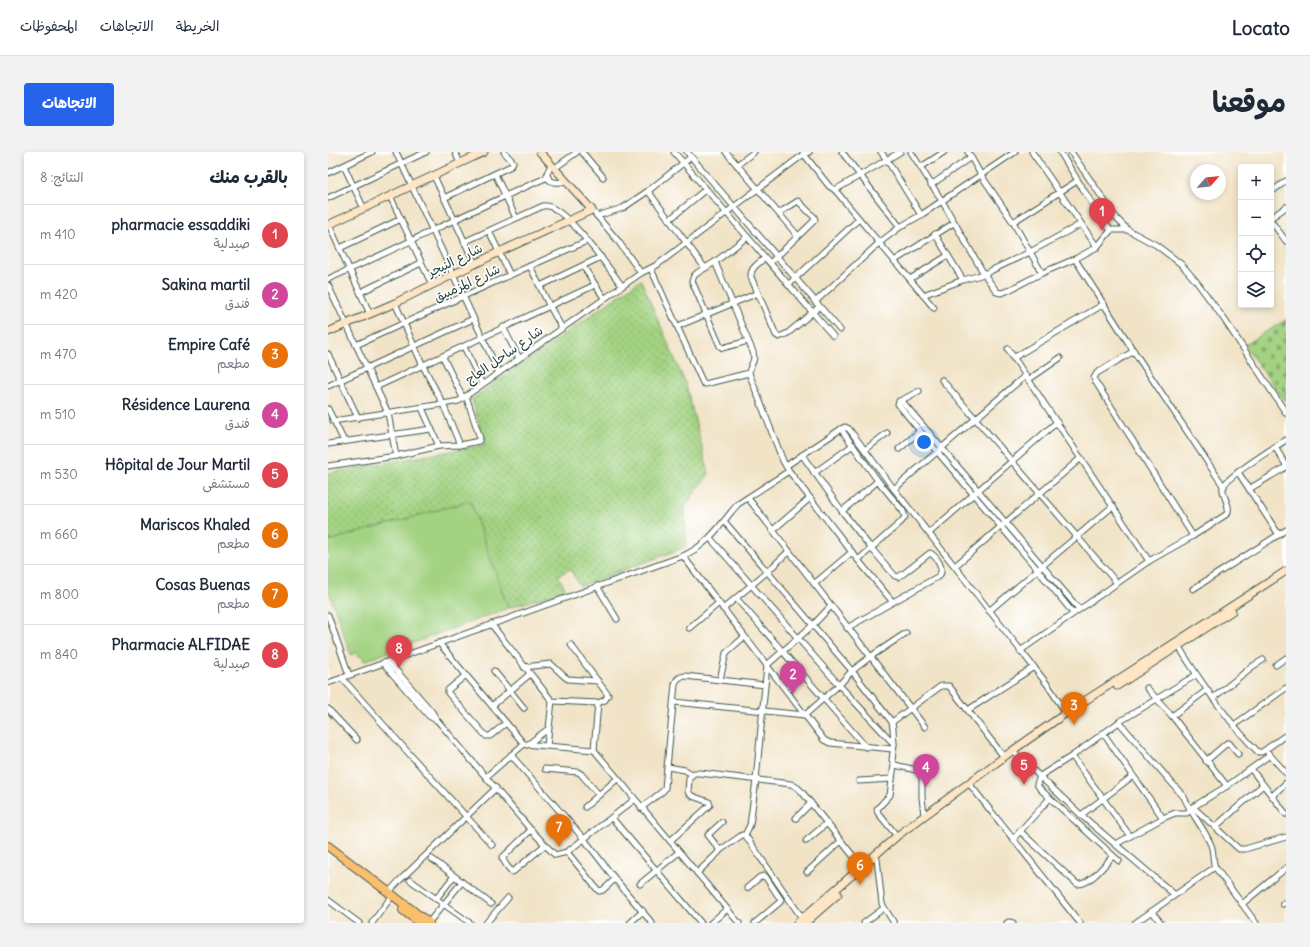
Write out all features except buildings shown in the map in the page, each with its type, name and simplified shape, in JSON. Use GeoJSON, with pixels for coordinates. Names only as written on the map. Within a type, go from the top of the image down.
{"type":"FeatureCollection","features":[{"type":"Feature","properties":{"kind":"main road"},"geometry":{"type":"LineString","coordinates":[[328,846],[389,896]]}},
{"type":"Feature","properties":{"kind":"main road"},"geometry":{"type":"LineString","coordinates":[[328,853],[426,923]]}},
{"type":"Feature","properties":{"kind":"street"},"geometry":{"type":"LineString","coordinates":[[328,173],[371,152]]}},
{"type":"Feature","properties":{"kind":"street"},"geometry":{"type":"LineString","coordinates":[[396,152],[499,373]]}},
{"type":"Feature","properties":{"kind":"street"},"geometry":{"type":"LineString","coordinates":[[328,198],[426,152]]}},
{"type":"Feature","properties":{"kind":"street"},"geometry":{"type":"LineString","coordinates":[[454,152],[460,163]]}},
{"type":"Feature","properties":{"kind":"street"},"geometry":{"type":"LineString","coordinates":[[370,314],[329,225],[484,152]]}},
{"type":"Feature","properties":{"kind":"street"},"geometry":{"type":"LineString","coordinates":[[444,198],[513,164],[512,160],[504,152]]}},
{"type":"Feature","properties":{"kind":"street"},"geometry":{"type":"LineString","coordinates":[[540,152],[618,241],[641,273]]}},
{"type":"Feature","properties":{"kind":"street"},"geometry":{"type":"LineString","coordinates":[[566,181],[556,183],[550,180],[548,177],[548,171],[577,152]]}},
{"type":"Feature","properties":{"kind":"street"},"geometry":{"type":"LineString","coordinates":[[582,152],[603,176]]}},
{"type":"Feature","properties":{"kind":"street"},"geometry":{"type":"LineString","coordinates":[[674,152],[833,336]]}},
{"type":"Feature","properties":{"kind":"street"},"geometry":{"type":"LineString","coordinates":[[687,152],[840,330]]}},
{"type":"Feature","properties":{"kind":"street"},"geometry":{"type":"LineString","coordinates":[[726,152],[798,236]]}},
{"type":"Feature","properties":{"kind":"street"},"geometry":{"type":"LineString","coordinates":[[737,165],[754,152]]}},
{"type":"Feature","properties":{"kind":"street"},"geometry":{"type":"LineString","coordinates":[[842,152],[900,227]]}},
{"type":"Feature","properties":{"kind":"street"},"geometry":{"type":"LineString","coordinates":[[881,152],[888,160],[921,215]]}},
{"type":"Feature","properties":{"kind":"street"},"geometry":{"type":"LineString","coordinates":[[835,190],[900,152]]}},
{"type":"Feature","properties":{"kind":"street"},"geometry":{"type":"LineString","coordinates":[[911,152],[942,201],[994,290],[1001,293],[1075,259],[1097,247],[1111,230]]}},
{"type":"Feature","properties":{"kind":"street"},"geometry":{"type":"LineString","coordinates":[[921,168],[944,152]]}},
{"type":"Feature","properties":{"kind":"street"},"geometry":{"type":"LineString","coordinates":[[968,152],[981,175],[1013,222],[1042,273]]}},
{"type":"Feature","properties":{"kind":"street"},"geometry":{"type":"LineString","coordinates":[[815,302],[879,243],[900,227],[921,215],[1015,152]]}},
{"type":"Feature","properties":{"kind":"street"},"geometry":{"type":"LineString","coordinates":[[1032,152],[1097,247]]}},
{"type":"Feature","properties":{"kind":"street"},"geometry":{"type":"LineString","coordinates":[[1060,152],[1103,221],[1111,230],[1128,230]]}},
{"type":"Feature","properties":{"kind":"street"},"geometry":{"type":"LineString","coordinates":[[1071,152],[1110,210],[1128,230],[1161,248],[1181,264],[1196,281],[1224,319],[1286,413]]}},
{"type":"Feature","properties":{"kind":"street"},"geometry":{"type":"LineString","coordinates":[[805,153],[829,186],[835,190],[934,308]]}},
{"type":"Feature","properties":{"kind":"street","name":"شارع ساحل العاج"},"geometry":{"type":"LineString","coordinates":[[328,466],[396,456],[439,446],[460,445],[479,441],[480,438],[464,397],[604,298],[641,273],[651,269],[805,153]]}},
{"type":"Feature","properties":{"kind":"street"},"geometry":{"type":"LineString","coordinates":[[594,213],[623,208],[648,191],[691,157]]}},
{"type":"Feature","properties":{"kind":"street"},"geometry":{"type":"LineString","coordinates":[[931,184],[971,157]]}},
{"type":"Feature","properties":{"kind":"street"},"geometry":{"type":"LineString","coordinates":[[344,166],[364,209]]}},
{"type":"Feature","properties":{"kind":"street"},"geometry":{"type":"LineString","coordinates":[[495,174],[516,218]]}},
{"type":"Feature","properties":{"kind":"street"},"geometry":{"type":"LineString","coordinates":[[434,176],[475,264]]}},
{"type":"Feature","properties":{"kind":"street"},"geometry":{"type":"LineString","coordinates":[[328,279],[412,241],[505,195],[548,177]]}},
{"type":"Feature","properties":{"kind":"street"},"geometry":{"type":"LineString","coordinates":[[1013,222],[1077,181]]}},
{"type":"Feature","properties":{"kind":"street"},"geometry":{"type":"LineString","coordinates":[[1274,190],[1286,181]]}},
{"type":"Feature","properties":{"kind":"street"},"geometry":{"type":"LineString","coordinates":[[669,220],[706,189]]}},
{"type":"Feature","properties":{"kind":"street"},"geometry":{"type":"LineString","coordinates":[[648,191],[685,243],[705,268]]}},
{"type":"Feature","properties":{"kind":"street"},"geometry":{"type":"LineString","coordinates":[[390,196],[432,285]]}},
{"type":"Feature","properties":{"kind":"street"},"geometry":{"type":"LineString","coordinates":[[770,263],[814,222],[814,217],[798,201],[779,213]]}},
{"type":"Feature","properties":{"kind":"street"},"geometry":{"type":"LineString","coordinates":[[464,242],[546,205],[555,208],[568,220],[601,257],[622,286]]}},
{"type":"Feature","properties":{"kind":"street"},"geometry":{"type":"LineString","coordinates":[[1274,216],[1286,206]]}},
{"type":"Feature","properties":{"kind":"street","name":"شارع النيجر"},"geometry":{"type":"LineString","coordinates":[[328,332],[395,303],[568,220],[594,213]]}},
{"type":"Feature","properties":{"kind":"street"},"geometry":{"type":"LineString","coordinates":[[340,248],[401,219]]}},
{"type":"Feature","properties":{"kind":"street"},"geometry":{"type":"LineString","coordinates":[[788,285],[859,219]]}},
{"type":"Feature","properties":{"kind":"street"},"geometry":{"type":"LineString","coordinates":[[894,261],[954,223]]}},
{"type":"Feature","properties":{"kind":"street"},"geometry":{"type":"LineString","coordinates":[[923,295],[984,274],[1030,252],[1081,224]]}},
{"type":"Feature","properties":{"kind":"street"},"geometry":{"type":"LineString","coordinates":[[1274,225],[1286,241]]}},
{"type":"Feature","properties":{"kind":"street"},"geometry":{"type":"LineString","coordinates":[[489,231],[510,275]]}},
{"type":"Feature","properties":{"kind":"street"},"geometry":{"type":"LineString","coordinates":[[935,234],[963,280]]}},
{"type":"Feature","properties":{"kind":"street"},"geometry":{"type":"LineString","coordinates":[[747,237],[694,276],[692,281],[718,344],[721,347],[726,347],[748,341]]}},
{"type":"Feature","properties":{"kind":"street","name":"شارع المزمبيق"},"geometry":{"type":"LineString","coordinates":[[356,346],[587,241]]}},
{"type":"Feature","properties":{"kind":"street"},"geometry":{"type":"LineString","coordinates":[[910,279],[947,256]]}},
{"type":"Feature","properties":{"kind":"street"},"geometry":{"type":"LineString","coordinates":[[540,286],[601,257]]}},
{"type":"Feature","properties":{"kind":"street"},"geometry":{"type":"LineString","coordinates":[[765,258],[752,269],[751,277],[775,332],[779,337],[788,333],[819,307]]}},
{"type":"Feature","properties":{"kind":"street"},"geometry":{"type":"LineString","coordinates":[[1020,650],[1149,561],[1192,536],[1228,512],[1229,509],[1223,489],[1224,486],[1075,259]]}},
{"type":"Feature","properties":{"kind":"street"},"geometry":{"type":"LineString","coordinates":[[714,262],[733,303],[755,359],[749,373],[788,468],[858,560],[892,601]]}},
{"type":"Feature","properties":{"kind":"street"},"geometry":{"type":"LineString","coordinates":[[361,292],[421,263]]}},
{"type":"Feature","properties":{"kind":"street"},"geometry":{"type":"LineString","coordinates":[[530,266],[549,306],[562,328]]}},
{"type":"Feature","properties":{"kind":"street"},"geometry":{"type":"LineString","coordinates":[[583,266],[604,298]]}},
{"type":"Feature","properties":{"kind":"street"},"geometry":{"type":"LineString","coordinates":[[651,269],[704,384],[749,373]]}},
{"type":"Feature","properties":{"kind":"street"},"geometry":{"type":"LineString","coordinates":[[376,387],[482,339],[503,327],[595,285]]}},
{"type":"Feature","properties":{"kind":"street"},"geometry":{"type":"LineString","coordinates":[[328,286],[388,413],[396,456]]}},
{"type":"Feature","properties":{"kind":"street"},"geometry":{"type":"LineString","coordinates":[[678,326],[758,293]]}},
{"type":"Feature","properties":{"kind":"street"},"geometry":{"type":"LineString","coordinates":[[395,303],[423,366],[443,404],[460,445]]}},
{"type":"Feature","properties":{"kind":"street"},"geometry":{"type":"LineString","coordinates":[[1013,358],[1104,304]]}},
{"type":"Feature","properties":{"kind":"street"},"geometry":{"type":"LineString","coordinates":[[328,386],[473,319]]}},
{"type":"Feature","properties":{"kind":"street"},"geometry":{"type":"LineString","coordinates":[[503,327],[520,358]]}},
{"type":"Feature","properties":{"kind":"street"},"geometry":{"type":"LineString","coordinates":[[464,347],[482,384]]}},
{"type":"Feature","properties":{"kind":"street"},"geometry":{"type":"LineString","coordinates":[[1008,349],[1058,422],[1149,561]]}},
{"type":"Feature","properties":{"kind":"street"},"geometry":{"type":"LineString","coordinates":[[1134,351],[1097,373],[1094,378],[1192,536]]}},
{"type":"Feature","properties":{"kind":"street"},"geometry":{"type":"LineString","coordinates":[[328,354],[358,418]]}},
{"type":"Feature","properties":{"kind":"street"},"geometry":{"type":"LineString","coordinates":[[333,421],[459,401],[464,397],[443,357]]}},
{"type":"Feature","properties":{"kind":"street"},"geometry":{"type":"LineString","coordinates":[[894,489],[976,419],[1027,378],[1060,358]]}},
{"type":"Feature","properties":{"kind":"street"},"geometry":{"type":"LineString","coordinates":[[942,380],[1117,583]]}},
{"type":"Feature","properties":{"kind":"street"},"geometry":{"type":"LineString","coordinates":[[900,401],[918,391]]}},
{"type":"Feature","properties":{"kind":"street"},"geometry":{"type":"LineString","coordinates":[[900,401],[898,404],[920,431],[978,491],[1073,613]]}},
{"type":"Feature","properties":{"kind":"street"},"geometry":{"type":"LineString","coordinates":[[900,401],[973,495],[1004,524],[1042,565],[1079,609]]}},
{"type":"Feature","properties":{"kind":"street"},"geometry":{"type":"LineString","coordinates":[[422,408],[439,446]]}},
{"type":"Feature","properties":{"kind":"street"},"geometry":{"type":"LineString","coordinates":[[328,409],[344,442]]}},
{"type":"Feature","properties":{"kind":"street"},"geometry":{"type":"LineString","coordinates":[[929,533],[1058,422]]}},
{"type":"Feature","properties":{"kind":"street"},"geometry":{"type":"LineString","coordinates":[[328,683],[683,556],[698,548],[710,538],[734,508],[788,468],[802,455],[845,427],[849,429],[894,489],[1034,667],[1056,696],[1066,713]]}},
{"type":"Feature","properties":{"kind":"street"},"geometry":{"type":"LineString","coordinates":[[328,444],[431,429]]}},
{"type":"Feature","properties":{"kind":"street"},"geometry":{"type":"LineString","coordinates":[[841,429],[878,481],[903,511],[905,517],[858,560]]}},
{"type":"Feature","properties":{"kind":"street"},"geometry":{"type":"LineString","coordinates":[[899,449],[920,431]]}},
{"type":"Feature","properties":{"kind":"street"},"geometry":{"type":"LineString","coordinates":[[865,450],[887,433]]}},
{"type":"Feature","properties":{"kind":"street"},"geometry":{"type":"LineString","coordinates":[[1224,486],[1238,472],[1286,440]]}},
{"type":"Feature","properties":{"kind":"street"},"geometry":{"type":"LineString","coordinates":[[814,473],[853,445]]}},
{"type":"Feature","properties":{"kind":"street"},"geometry":{"type":"LineString","coordinates":[[1249,489],[1286,466],[1275,447]]}},
{"type":"Feature","properties":{"kind":"street"},"geometry":{"type":"LineString","coordinates":[[802,455],[842,511],[892,573],[897,577],[930,554],[933,555],[941,568],[942,573],[939,576],[892,601],[847,628]]}},
{"type":"Feature","properties":{"kind":"street"},"geometry":{"type":"LineString","coordinates":[[955,566],[1081,458]]}},
{"type":"Feature","properties":{"kind":"street"},"geometry":{"type":"LineString","coordinates":[[1238,472],[1279,535]]}},
{"type":"Feature","properties":{"kind":"street"},"geometry":{"type":"LineString","coordinates":[[842,511],[878,481]]}},
{"type":"Feature","properties":{"kind":"street"},"geometry":{"type":"LineString","coordinates":[[748,498],[925,728]]}},
{"type":"Feature","properties":{"kind":"street"},"geometry":{"type":"LineString","coordinates":[[773,530],[810,498]]}},
{"type":"Feature","properties":{"kind":"street"},"geometry":{"type":"LineString","coordinates":[[989,611],[1113,506]]}},
{"type":"Feature","properties":{"kind":"street"},"geometry":{"type":"LineString","coordinates":[[724,521],[852,671],[892,722],[892,760],[894,764],[890,795],[877,809],[897,836]]}},
{"type":"Feature","properties":{"kind":"street"},"geometry":{"type":"LineString","coordinates":[[1193,589],[1286,530]]}},
{"type":"Feature","properties":{"kind":"street"},"geometry":{"type":"LineString","coordinates":[[710,538],[893,747]]}},
{"type":"Feature","properties":{"kind":"street"},"geometry":{"type":"LineString","coordinates":[[723,609],[789,551]]}},
{"type":"Feature","properties":{"kind":"street"},"geometry":{"type":"LineString","coordinates":[[814,584],[852,552]]}},
{"type":"Feature","properties":{"kind":"street"},"geometry":{"type":"LineString","coordinates":[[683,556],[821,737],[827,742],[893,747]]}},
{"type":"Feature","properties":{"kind":"street"},"geometry":{"type":"LineString","coordinates":[[801,922],[862,867],[876,858],[897,836],[1004,757],[1066,713],[1286,571]]}},
{"type":"Feature","properties":{"kind":"street"},"geometry":{"type":"LineString","coordinates":[[801,922],[876,858],[971,786],[1069,717],[1179,647],[1286,576]]}},
{"type":"Feature","properties":{"kind":"street"},"geometry":{"type":"LineString","coordinates":[[597,586],[617,619]]}},
{"type":"Feature","properties":{"kind":"street"},"geometry":{"type":"LineString","coordinates":[[736,598],[866,746]]}},
{"type":"Feature","properties":{"kind":"street"},"geometry":{"type":"LineString","coordinates":[[689,628],[719,603]]}},
{"type":"Feature","properties":{"kind":"street"},"geometry":{"type":"LineString","coordinates":[[745,835],[750,825],[756,780],[767,665],[813,625],[831,606]]}},
{"type":"Feature","properties":{"kind":"street"},"geometry":{"type":"LineString","coordinates":[[328,615],[349,675]]}},
{"type":"Feature","properties":{"kind":"street"},"geometry":{"type":"LineString","coordinates":[[491,624],[552,701],[546,746]]}},
{"type":"Feature","properties":{"kind":"street"},"geometry":{"type":"LineString","coordinates":[[674,702],[805,715],[839,685],[852,671],[906,633]]}},
{"type":"Feature","properties":{"kind":"street"},"geometry":{"type":"LineString","coordinates":[[720,680],[726,653],[744,637]]}},
{"type":"Feature","properties":{"kind":"street"},"geometry":{"type":"LineString","coordinates":[[439,643],[525,744],[594,750]]}},
{"type":"Feature","properties":{"kind":"street"},"geometry":{"type":"LineString","coordinates":[[552,701],[598,703],[605,700],[608,695],[572,645]]}},
{"type":"Feature","properties":{"kind":"street"},"geometry":{"type":"LineString","coordinates":[[1179,647],[1196,675],[1234,726],[1258,752],[1261,753],[1286,736]]}},
{"type":"Feature","properties":{"kind":"street"},"geometry":{"type":"LineString","coordinates":[[1276,665],[1286,658]]}},
{"type":"Feature","properties":{"kind":"street"},"geometry":{"type":"LineString","coordinates":[[1213,698],[1253,666],[1263,660]]}},
{"type":"Feature","properties":{"kind":"street"},"geometry":{"type":"LineString","coordinates":[[386,662],[432,712],[437,720],[531,830],[555,855],[567,852],[634,800]]}},
{"type":"Feature","properties":{"kind":"street"},"geometry":{"type":"LineString","coordinates":[[524,667],[551,664],[568,679],[598,681]]}},
{"type":"Feature","properties":{"kind":"street"},"geometry":{"type":"LineString","coordinates":[[968,710],[1034,667]]}},
{"type":"Feature","properties":{"kind":"street"},"geometry":{"type":"LineString","coordinates":[[494,671],[524,708]]}},
{"type":"Feature","properties":{"kind":"street"},"geometry":{"type":"LineString","coordinates":[[492,706],[530,674]]}},
{"type":"Feature","properties":{"kind":"street"},"geometry":{"type":"LineString","coordinates":[[466,675],[448,690],[448,693],[486,736],[490,736],[506,723]]}},
{"type":"Feature","properties":{"kind":"street"},"geometry":{"type":"LineString","coordinates":[[1119,861],[1038,787],[1037,784],[1040,776],[1072,756],[1119,722],[1196,675]]}},
{"type":"Feature","properties":{"kind":"street"},"geometry":{"type":"LineString","coordinates":[[642,808],[663,791],[666,784],[677,679],[681,677],[765,685]]}},
{"type":"Feature","properties":{"kind":"street"},"geometry":{"type":"LineString","coordinates":[[342,678],[492,845]]}},
{"type":"Feature","properties":{"kind":"street"},"geometry":{"type":"LineString","coordinates":[[892,722],[941,686],[949,686],[1004,757]]}},
{"type":"Feature","properties":{"kind":"street"},"geometry":{"type":"LineString","coordinates":[[1147,688],[1172,716],[1227,786]]}},
{"type":"Feature","properties":{"kind":"street"},"geometry":{"type":"LineString","coordinates":[[1234,726],[1286,688]]}},
{"type":"Feature","properties":{"kind":"street"},"geometry":{"type":"LineString","coordinates":[[1172,716],[1207,690]]}},
{"type":"Feature","properties":{"kind":"street"},"geometry":{"type":"LineString","coordinates":[[598,703],[594,750],[617,780],[739,923]]}},
{"type":"Feature","properties":{"kind":"street"},"geometry":{"type":"LineString","coordinates":[[328,709],[357,740]]}},
{"type":"Feature","properties":{"kind":"street"},"geometry":{"type":"LineString","coordinates":[[1119,722],[1191,808],[1211,844],[1213,863],[1215,867],[1256,923]]}},
{"type":"Feature","properties":{"kind":"street"},"geometry":{"type":"LineString","coordinates":[[486,776],[525,744],[548,729]]}},
{"type":"Feature","properties":{"kind":"street"},"geometry":{"type":"LineString","coordinates":[[1103,733],[1162,818]]}},
{"type":"Feature","properties":{"kind":"street"},"geometry":{"type":"LineString","coordinates":[[1206,761],[1227,743],[1229,743],[1238,754]]}},
{"type":"Feature","properties":{"kind":"street"},"geometry":{"type":"LineString","coordinates":[[1265,750],[1286,773]]}},
{"type":"Feature","properties":{"kind":"street"},"geometry":{"type":"LineString","coordinates":[[1016,754],[1081,815],[1174,895]]}},
{"type":"Feature","properties":{"kind":"street"},"geometry":{"type":"LineString","coordinates":[[512,755],[584,839],[652,923]]}},
{"type":"Feature","properties":{"kind":"street"},"geometry":{"type":"LineString","coordinates":[[1116,844],[1162,818],[1174,813],[1186,813],[1191,808],[1227,786],[1270,755]]}},
{"type":"Feature","properties":{"kind":"street"},"geometry":{"type":"LineString","coordinates":[[1072,756],[1104,798],[1130,836]]}},
{"type":"Feature","properties":{"kind":"street"},"geometry":{"type":"LineString","coordinates":[[894,764],[897,767],[916,770],[920,773],[922,779],[924,815]]}},
{"type":"Feature","properties":{"kind":"street"},"geometry":{"type":"LineString","coordinates":[[668,767],[685,770],[692,774],[700,773],[795,785],[862,867]]}},
{"type":"Feature","properties":{"kind":"street"},"geometry":{"type":"LineString","coordinates":[[545,769],[578,772],[599,795]]}},
{"type":"Feature","properties":{"kind":"street"},"geometry":{"type":"LineString","coordinates":[[1251,769],[1286,814]]}},
{"type":"Feature","properties":{"kind":"street"},"geometry":{"type":"LineString","coordinates":[[670,841],[710,806],[709,802],[692,796],[688,792],[689,778],[692,774]]}},
{"type":"Feature","properties":{"kind":"street"},"geometry":{"type":"LineString","coordinates":[[1081,815],[1133,776]]}},
{"type":"Feature","properties":{"kind":"street"},"geometry":{"type":"LineString","coordinates":[[859,780],[892,779]]}},
{"type":"Feature","properties":{"kind":"street"},"geometry":{"type":"LineString","coordinates":[[585,807],[617,780]]}},
{"type":"Feature","properties":{"kind":"street"},"geometry":{"type":"LineString","coordinates":[[1272,796],[1286,783]]}},
{"type":"Feature","properties":{"kind":"street"},"geometry":{"type":"LineString","coordinates":[[1215,827],[1263,785]]}},
{"type":"Feature","properties":{"kind":"street"},"geometry":{"type":"LineString","coordinates":[[971,786],[1080,923]]}},
{"type":"Feature","properties":{"kind":"street"},"geometry":{"type":"LineString","coordinates":[[372,923],[399,881],[496,788]]}},
{"type":"Feature","properties":{"kind":"street"},"geometry":{"type":"LineString","coordinates":[[1013,839],[1050,798]]}},
{"type":"Feature","properties":{"kind":"street"},"geometry":{"type":"LineString","coordinates":[[796,818],[811,803]]}},
{"type":"Feature","properties":{"kind":"street"},"geometry":{"type":"LineString","coordinates":[[1191,808],[1240,849],[1245,849],[1286,837]]}},
{"type":"Feature","properties":{"kind":"street"},"geometry":{"type":"LineString","coordinates":[[612,818],[701,923]]}},
{"type":"Feature","properties":{"kind":"street"},"geometry":{"type":"LineString","coordinates":[[720,851],[708,835],[722,822]]}},
{"type":"Feature","properties":{"kind":"street"},"geometry":{"type":"LineString","coordinates":[[806,841],[827,823]]}},
{"type":"Feature","properties":{"kind":"street"},"geometry":{"type":"LineString","coordinates":[[531,830],[502,858],[512,872],[545,845]]}},
{"type":"Feature","properties":{"kind":"street"},"geometry":{"type":"LineString","coordinates":[[1020,832],[1029,842],[1076,884],[1081,885],[1088,881],[1113,856]]}},
{"type":"Feature","properties":{"kind":"street"},"geometry":{"type":"LineString","coordinates":[[697,873],[720,851],[738,837],[745,835]]}},
{"type":"Feature","properties":{"kind":"street"},"geometry":{"type":"LineString","coordinates":[[745,835],[801,922]]}},
{"type":"Feature","properties":{"kind":"street"},"geometry":{"type":"LineString","coordinates":[[807,872],[841,841]]}},
{"type":"Feature","properties":{"kind":"street"},"geometry":{"type":"LineString","coordinates":[[1021,848],[1029,842]]}},
{"type":"Feature","properties":{"kind":"street"},"geometry":{"type":"LineString","coordinates":[[567,852],[597,890],[603,890],[615,879]]}},
{"type":"Feature","properties":{"kind":"street"},"geometry":{"type":"LineString","coordinates":[[640,884],[679,852]]}},
{"type":"Feature","properties":{"kind":"street"},"geometry":{"type":"LineString","coordinates":[[876,858],[882,904],[894,923]]}},
{"type":"Feature","properties":{"kind":"street"},"geometry":{"type":"LineString","coordinates":[[432,859],[491,904]]}},
{"type":"Feature","properties":{"kind":"street"},"geometry":{"type":"LineString","coordinates":[[1135,923],[1215,867]]}},
{"type":"Feature","properties":{"kind":"street"},"geometry":{"type":"LineString","coordinates":[[1242,904],[1286,868]]}},
{"type":"Feature","properties":{"kind":"street"},"geometry":{"type":"LineString","coordinates":[[436,899],[454,876]]}},
{"type":"Feature","properties":{"kind":"street"},"geometry":{"type":"LineString","coordinates":[[747,888],[760,877],[765,876],[781,900],[755,923]]}},
{"type":"Feature","properties":{"kind":"street"},"geometry":{"type":"LineString","coordinates":[[410,880],[470,923]]}},
{"type":"Feature","properties":{"kind":"street"},"geometry":{"type":"LineString","coordinates":[[426,923],[462,882]]}},
{"type":"Feature","properties":{"kind":"street"},"geometry":{"type":"LineString","coordinates":[[486,923],[508,898]]}},
{"type":"Feature","properties":{"kind":"street"},"geometry":{"type":"LineString","coordinates":[[328,901],[358,923]]}},
{"type":"Feature","properties":{"kind":"street"},"geometry":{"type":"LineString","coordinates":[[864,923],[884,908]]}},
{"type":"Feature","properties":{"kind":"street"},"geometry":{"type":"LineString","coordinates":[[711,923],[727,909]]}},
{"type":"Feature","properties":{"kind":"street"},"geometry":{"type":"LineString","coordinates":[[630,923],[643,911]]}},
{"type":"Feature","properties":{"kind":"street"},"geometry":{"type":"LineString","coordinates":[[1152,911],[1161,923]]}},
{"type":"Feature","properties":{"kind":"green space"},"geometry":{"type":"Polygon","coordinates":[[[641,280],[686,385],[709,474],[685,506],[686,547],[580,586],[570,569],[558,576],[566,590],[508,608],[470,501],[328,541],[328,473],[485,445],[472,399],[641,280]]]}},
{"type":"Feature","properties":{"kind":"green space"},"geometry":{"type":"Polygon","coordinates":[[[1286,320],[1286,400],[1285,401],[1244,345],[1286,320]]]}},
{"type":"Feature","properties":{"kind":"green space"},"geometry":{"type":"Polygon","coordinates":[[[470,501],[508,608],[364,661],[363,658],[355,653],[351,655],[328,589],[328,541],[470,501]]]}},
{"type":"Feature","properties":{"kind":"place","name":"pharmacie essaddiki"},"geometry":{"type":"Point","coordinates":[1102,231]}},
{"type":"Feature","properties":{"kind":"place","name":"Pharmacie ALFIDAE"},"geometry":{"type":"Point","coordinates":[399,668]}},
{"type":"Feature","properties":{"kind":"place","name":"Sakina martil"},"geometry":{"type":"Point","coordinates":[793,694]}},
{"type":"Feature","properties":{"kind":"place","name":"Empire Café"},"geometry":{"type":"Point","coordinates":[1074,725]}},
{"type":"Feature","properties":{"kind":"place","name":"Hôpital de Jour Martil"},"geometry":{"type":"Point","coordinates":[1024,785]}},
{"type":"Feature","properties":{"kind":"place","name":"Résidence Laurena"},"geometry":{"type":"Point","coordinates":[926,787]}},
{"type":"Feature","properties":{"kind":"place","name":"Cosas Buenas"},"geometry":{"type":"Point","coordinates":[559,847]}},
{"type":"Feature","properties":{"kind":"place","name":"Mariscos Khaled"},"geometry":{"type":"Point","coordinates":[860,885]}}]}
